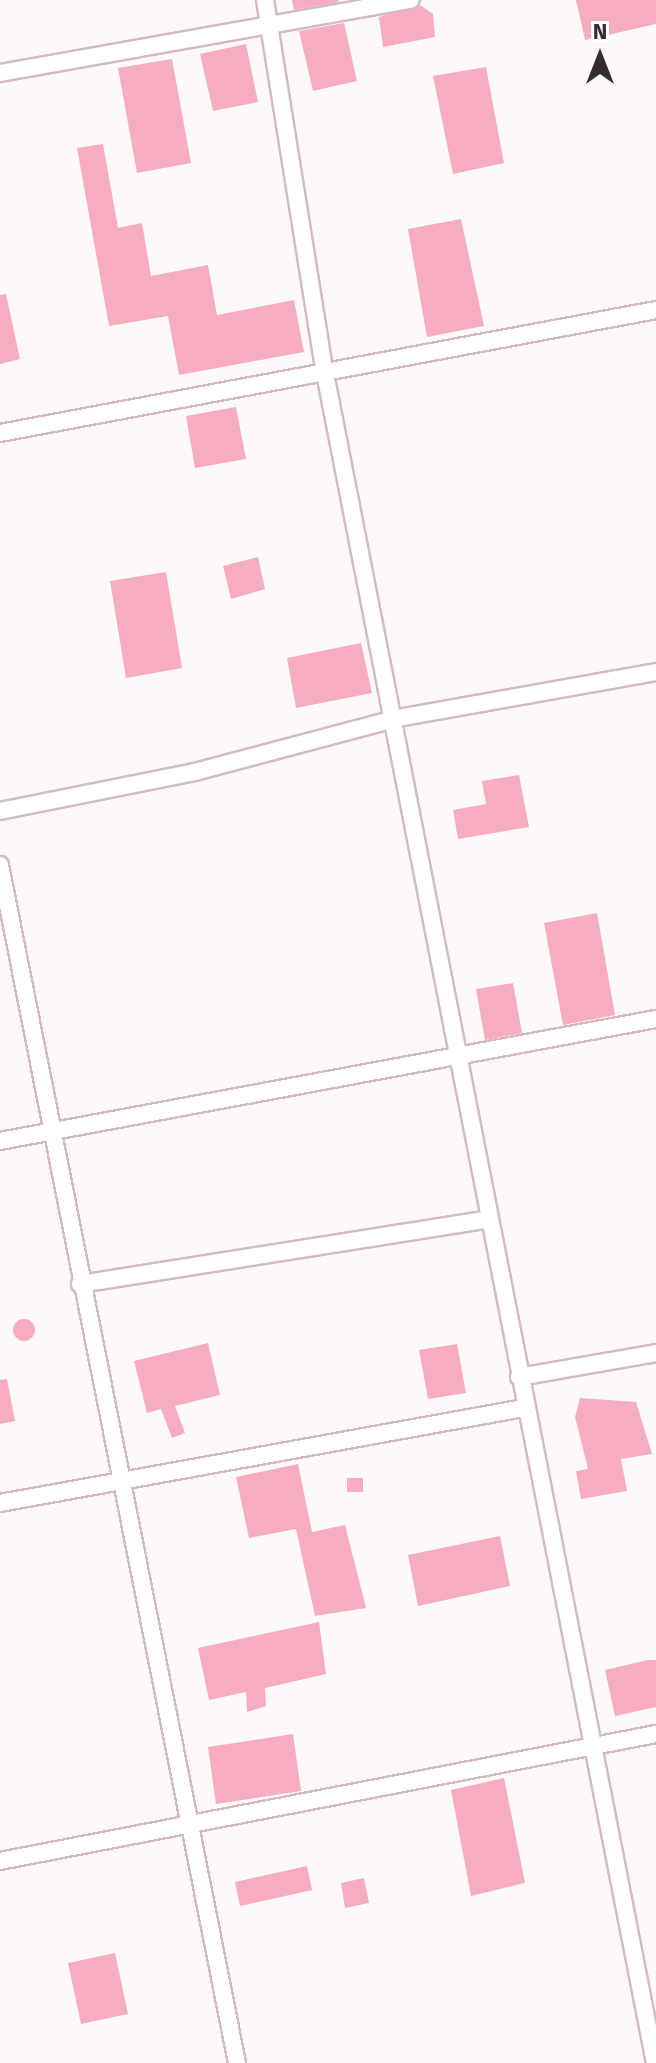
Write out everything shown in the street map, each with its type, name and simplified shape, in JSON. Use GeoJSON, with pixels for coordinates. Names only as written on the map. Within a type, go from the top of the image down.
{"type":"FeatureCollection","features":[{"type":"Feature","properties":{"kind":"street"},"geometry":{"type":"LineString","coordinates":[[265,0],[324,368],[398,718],[457,1055],[524,1408],[589,1747],[655,2063]]}},
{"type":"Feature","properties":{"kind":"street"},"geometry":{"type":"LineString","coordinates":[[0,73],[411,0]]}},
{"type":"Feature","properties":{"kind":"street"},"geometry":{"type":"LineString","coordinates":[[0,433],[324,368],[656,310]]}},
{"type":"Feature","properties":{"kind":"street"},"geometry":{"type":"LineString","coordinates":[[0,811],[195,772],[398,718],[656,672]]}},
{"type":"Feature","properties":{"kind":"street"},"geometry":{"type":"LineString","coordinates":[[0,865],[49,1130],[237,2063]]}},
{"type":"Feature","properties":{"kind":"street"},"geometry":{"type":"LineString","coordinates":[[0,1141],[656,1019]]}},
{"type":"Feature","properties":{"kind":"street"},"geometry":{"type":"LineString","coordinates":[[80,1284],[489,1219]]}},
{"type":"Feature","properties":{"kind":"street"},"geometry":{"type":"LineString","coordinates":[[519,1377],[656,1353]]}},
{"type":"Feature","properties":{"kind":"street"},"geometry":{"type":"LineString","coordinates":[[0,1503],[524,1408]]}},
{"type":"Feature","properties":{"kind":"street"},"geometry":{"type":"LineString","coordinates":[[0,1861],[190,1827],[656,1734]]}},
{"type":"Feature","properties":{"kind":"building"},"geometry":{"type":"Polygon","coordinates":[[[292,0],[338,0],[339,2],[294,10],[292,0]]]}},
{"type":"Feature","properties":{"kind":"building"},"geometry":{"type":"Polygon","coordinates":[[[576,0],[656,0],[656,24],[585,40],[576,0]]]}},
{"type":"Feature","properties":{"kind":"building"},"geometry":{"type":"Polygon","coordinates":[[[420,5],[433,14],[435,37],[383,47],[379,17],[420,5]]]}},
{"type":"Feature","properties":{"kind":"building"},"geometry":{"type":"Polygon","coordinates":[[[344,23],[357,81],[313,91],[299,31],[344,23]]]}},
{"type":"Feature","properties":{"kind":"building"},"geometry":{"type":"Polygon","coordinates":[[[246,44],[258,102],[213,111],[200,54],[246,44]]]}},
{"type":"Feature","properties":{"kind":"building"},"geometry":{"type":"Polygon","coordinates":[[[172,59],[191,163],[137,173],[118,68],[172,59]]]}},
{"type":"Feature","properties":{"kind":"building"},"geometry":{"type":"Polygon","coordinates":[[[486,67],[504,163],[453,174],[433,76],[486,67]]]}},
{"type":"Feature","properties":{"kind":"building"},"geometry":{"type":"Polygon","coordinates":[[[103,144],[118,228],[142,223],[151,276],[208,265],[217,315],[294,300],[304,352],[179,375],[168,316],[109,326],[77,148],[103,144]]]}},
{"type":"Feature","properties":{"kind":"building"},"geometry":{"type":"Polygon","coordinates":[[[461,219],[484,326],[427,337],[408,229],[461,219]]]}},
{"type":"Feature","properties":{"kind":"building"},"geometry":{"type":"Polygon","coordinates":[[[6,294],[20,359],[0,364],[0,295],[6,294]]]}},
{"type":"Feature","properties":{"kind":"building"},"geometry":{"type":"Polygon","coordinates":[[[236,407],[246,459],[195,468],[186,416],[236,407]]]}},
{"type":"Feature","properties":{"kind":"building"},"geometry":{"type":"Polygon","coordinates":[[[258,557],[265,589],[231,599],[223,566],[258,557]]]}},
{"type":"Feature","properties":{"kind":"building"},"geometry":{"type":"Polygon","coordinates":[[[166,572],[182,668],[126,678],[110,581],[166,572]]]}},
{"type":"Feature","properties":{"kind":"building"},"geometry":{"type":"Polygon","coordinates":[[[361,643],[372,693],[296,708],[287,658],[361,643]]]}},
{"type":"Feature","properties":{"kind":"building"},"geometry":{"type":"Polygon","coordinates":[[[519,775],[529,827],[458,839],[453,810],[486,804],[482,781],[519,775]]]}},
{"type":"Feature","properties":{"kind":"building"},"geometry":{"type":"Polygon","coordinates":[[[597,913],[615,1015],[563,1025],[544,923],[597,913]]]}},
{"type":"Feature","properties":{"kind":"building"},"geometry":{"type":"Polygon","coordinates":[[[513,983],[522,1033],[485,1040],[476,989],[513,983]]]}},
{"type":"Feature","properties":{"kind":"building"},"geometry":{"type":"Polygon","coordinates":[[[24,1319],[32,1322],[35,1330],[32,1338],[24,1341],[16,1338],[13,1330],[16,1322],[24,1319]]]}},
{"type":"Feature","properties":{"kind":"building"},"geometry":{"type":"Polygon","coordinates":[[[208,1343],[220,1395],[175,1406],[185,1433],[172,1438],[161,1409],[147,1413],[134,1361],[208,1343]]]}},
{"type":"Feature","properties":{"kind":"building"},"geometry":{"type":"Polygon","coordinates":[[[457,1344],[466,1393],[428,1399],[419,1350],[457,1344]]]}},
{"type":"Feature","properties":{"kind":"building"},"geometry":{"type":"Polygon","coordinates":[[[7,1379],[15,1421],[0,1424],[0,1380],[7,1379]]]}},
{"type":"Feature","properties":{"kind":"building"},"geometry":{"type":"Polygon","coordinates":[[[580,1398],[636,1402],[652,1454],[621,1459],[627,1491],[581,1499],[576,1471],[588,1469],[575,1417],[580,1398]]]}},
{"type":"Feature","properties":{"kind":"building"},"geometry":{"type":"Polygon","coordinates":[[[298,1464],[312,1532],[345,1525],[366,1608],[315,1616],[296,1529],[249,1538],[236,1477],[298,1464]]]}},
{"type":"Feature","properties":{"kind":"building"},"geometry":{"type":"Polygon","coordinates":[[[347,1478],[363,1478],[363,1492],[347,1492],[347,1478]]]}},
{"type":"Feature","properties":{"kind":"building"},"geometry":{"type":"Polygon","coordinates":[[[500,1536],[510,1586],[418,1606],[408,1555],[500,1536]]]}},
{"type":"Feature","properties":{"kind":"building"},"geometry":{"type":"Polygon","coordinates":[[[319,1622],[326,1674],[265,1688],[266,1706],[247,1712],[246,1692],[209,1700],[198,1648],[319,1622]]]}},
{"type":"Feature","properties":{"kind":"building"},"geometry":{"type":"Polygon","coordinates":[[[656,1660],[656,1707],[615,1716],[605,1670],[656,1660]]]}},
{"type":"Feature","properties":{"kind":"building"},"geometry":{"type":"Polygon","coordinates":[[[293,1734],[301,1791],[216,1804],[208,1747],[293,1734]]]}},
{"type":"Feature","properties":{"kind":"building"},"geometry":{"type":"Polygon","coordinates":[[[504,1778],[525,1883],[471,1896],[451,1790],[504,1778]]]}},
{"type":"Feature","properties":{"kind":"building"},"geometry":{"type":"Polygon","coordinates":[[[307,1866],[312,1890],[240,1906],[235,1882],[307,1866]]]}},
{"type":"Feature","properties":{"kind":"building"},"geometry":{"type":"Polygon","coordinates":[[[364,1878],[369,1903],[345,1908],[341,1883],[364,1878]]]}},
{"type":"Feature","properties":{"kind":"building"},"geometry":{"type":"Polygon","coordinates":[[[115,1953],[128,2014],[81,2024],[68,1963],[115,1953]]]}}]}
